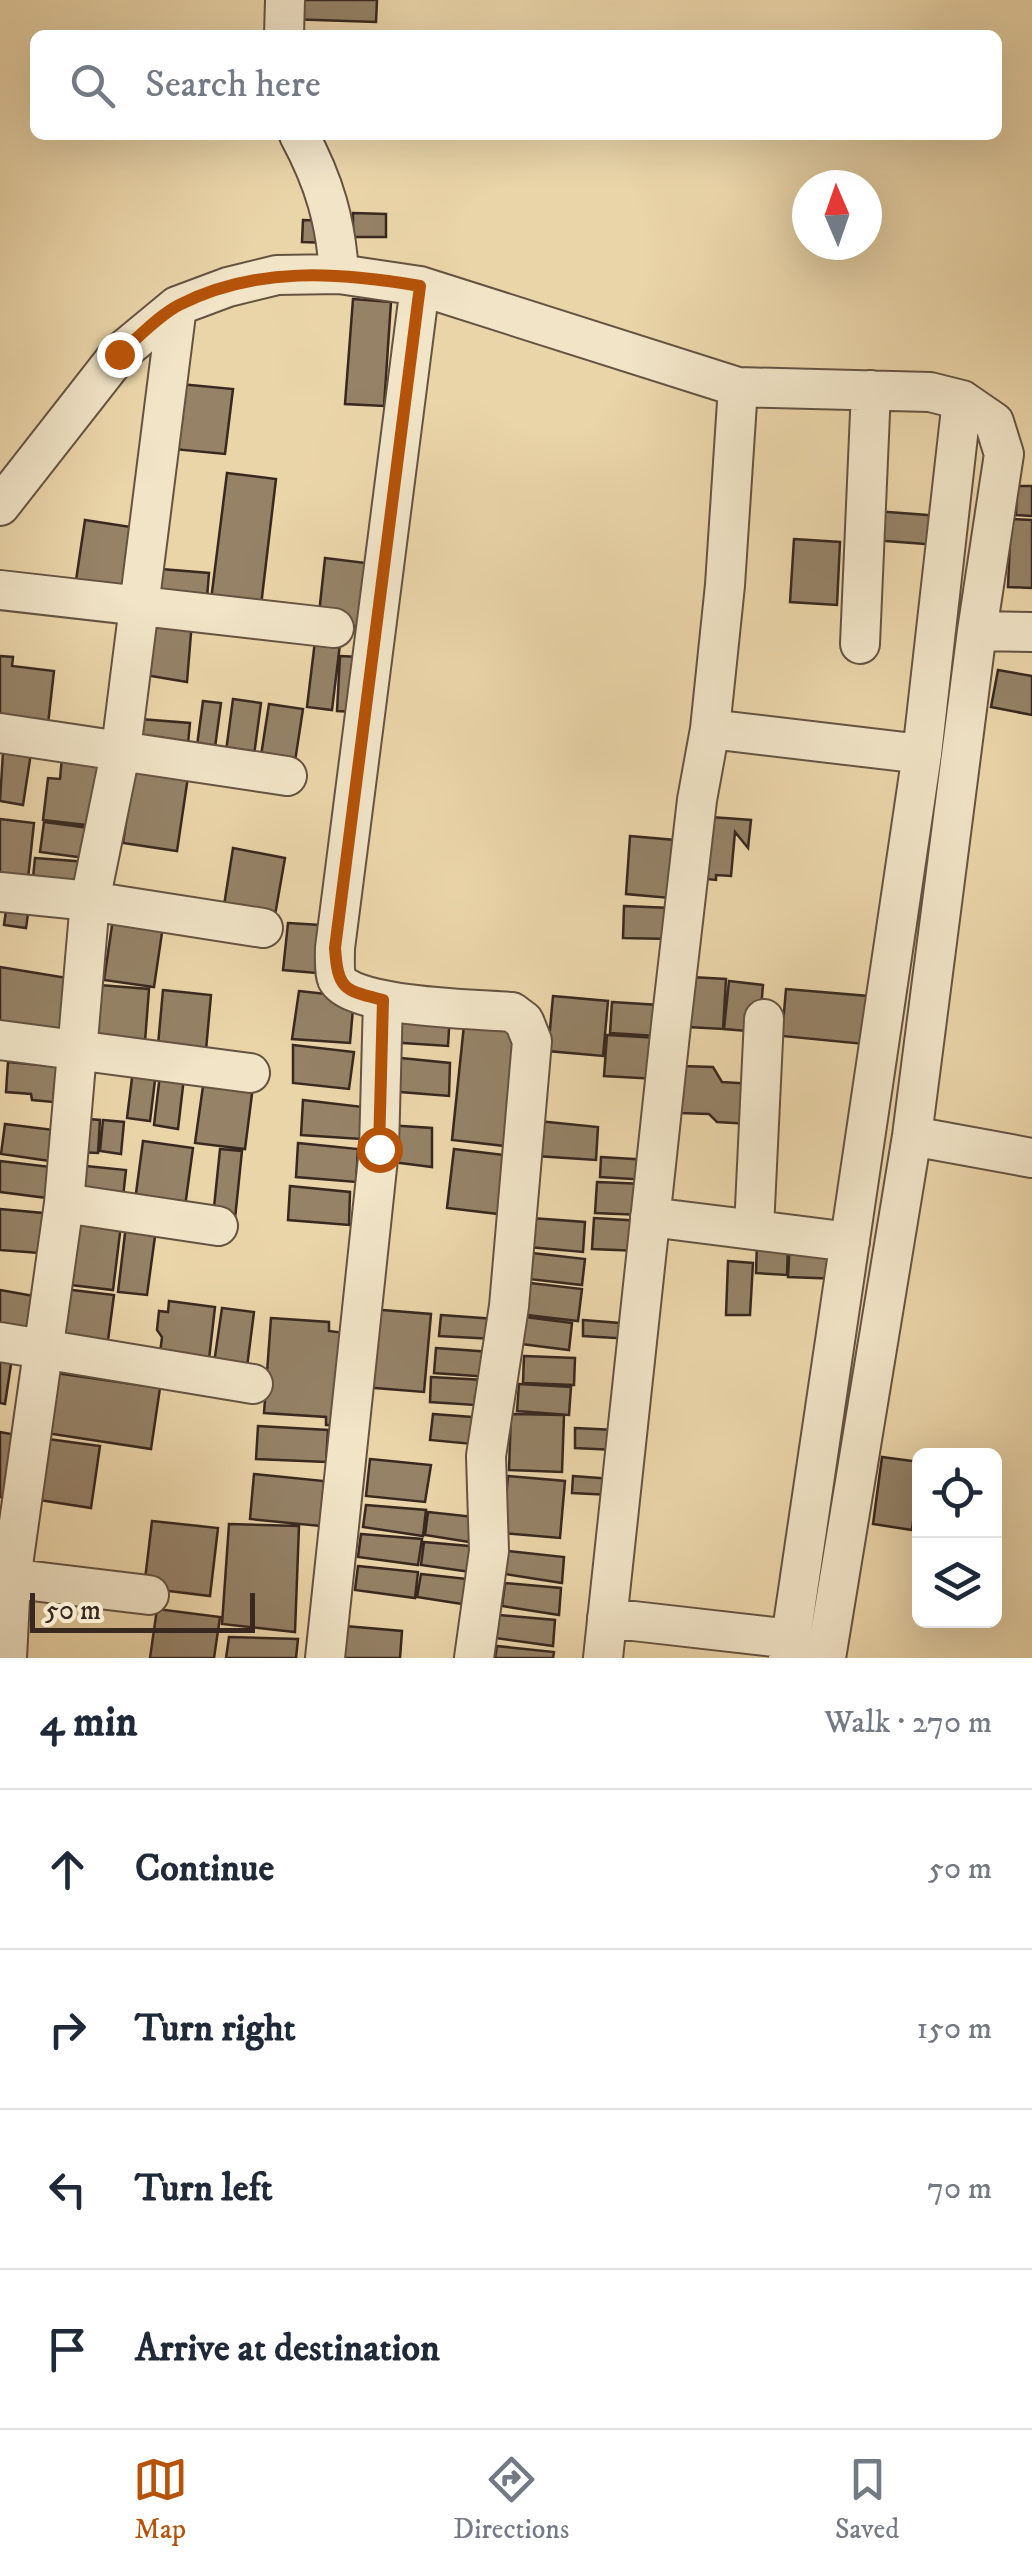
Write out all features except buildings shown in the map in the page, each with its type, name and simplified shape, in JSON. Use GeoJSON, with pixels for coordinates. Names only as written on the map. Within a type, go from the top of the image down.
{"type":"FeatureCollection","features":[{"type":"Feature","properties":{"kind":"street"},"geometry":{"type":"LineString","coordinates":[[284,30],[285,0]]}},
{"type":"Feature","properties":{"kind":"street"},"geometry":{"type":"LineString","coordinates":[[302,140],[319,172],[332,211],[339,274]]}},
{"type":"Feature","properties":{"kind":"street"},"geometry":{"type":"LineString","coordinates":[[0,506],[119,354],[177,306],[228,287],[277,275],[339,274],[420,286],[738,386],[930,392],[962,400],[994,422],[1004,454],[977,631],[912,1136],[826,1658]]}},
{"type":"Feature","properties":{"kind":"street"},"geometry":{"type":"LineString","coordinates":[[420,286],[335,948],[337,978],[348,991],[383,1000],[512,1012],[524,1021],[532,1041],[509,1306],[486,1456],[489,1551],[474,1658]]}},
{"type":"Feature","properties":{"kind":"street"},"geometry":{"type":"LineString","coordinates":[[7,1658],[6,1578],[64,1203],[90,902],[121,749],[177,306]]}},
{"type":"Feature","properties":{"kind":"street"},"geometry":{"type":"LineString","coordinates":[[603,1658],[695,818],[710,729],[725,585],[738,386]]}},
{"type":"Feature","properties":{"kind":"street"},"geometry":{"type":"LineString","coordinates":[[860,644],[871,390]]}},
{"type":"Feature","properties":{"kind":"street"},"geometry":{"type":"LineString","coordinates":[[607,1618],[789,1649],[922,754],[962,400]]}},
{"type":"Feature","properties":{"kind":"street"},"geometry":{"type":"LineString","coordinates":[[0,590],[334,628]]}},
{"type":"Feature","properties":{"kind":"street"},"geometry":{"type":"LineString","coordinates":[[977,631],[1032,632]]}},
{"type":"Feature","properties":{"kind":"street"},"geometry":{"type":"LineString","coordinates":[[710,729],[922,754]]}},
{"type":"Feature","properties":{"kind":"street"},"geometry":{"type":"LineString","coordinates":[[0,733],[287,776]]}},
{"type":"Feature","properties":{"kind":"street"},"geometry":{"type":"LineString","coordinates":[[0,892],[264,928]]}},
{"type":"Feature","properties":{"kind":"street"},"geometry":{"type":"LineString","coordinates":[[324,1658],[379,1149],[383,1000]]}},
{"type":"Feature","properties":{"kind":"street"},"geometry":{"type":"LineString","coordinates":[[754,1228],[764,1019]]}},
{"type":"Feature","properties":{"kind":"street"},"geometry":{"type":"LineString","coordinates":[[0,1040],[250,1073]]}},
{"type":"Feature","properties":{"kind":"street"},"geometry":{"type":"LineString","coordinates":[[912,1136],[1032,1158]]}},
{"type":"Feature","properties":{"kind":"street"},"geometry":{"type":"LineString","coordinates":[[64,1203],[218,1226]]}},
{"type":"Feature","properties":{"kind":"street"},"geometry":{"type":"LineString","coordinates":[[650,1217],[850,1242]]}},
{"type":"Feature","properties":{"kind":"street"},"geometry":{"type":"LineString","coordinates":[[0,1342],[253,1384]]}},
{"type":"Feature","properties":{"kind":"street"},"geometry":{"type":"LineString","coordinates":[[6,1578],[149,1595]]}},
{"type":"Feature","properties":{"kind":"route"},"geometry":{"type":"LineString","coordinates":[[119,354],[177,306],[228,287],[277,275],[339,274],[420,286],[335,948],[337,978],[348,991],[383,1000],[379,1149]]}}]}
